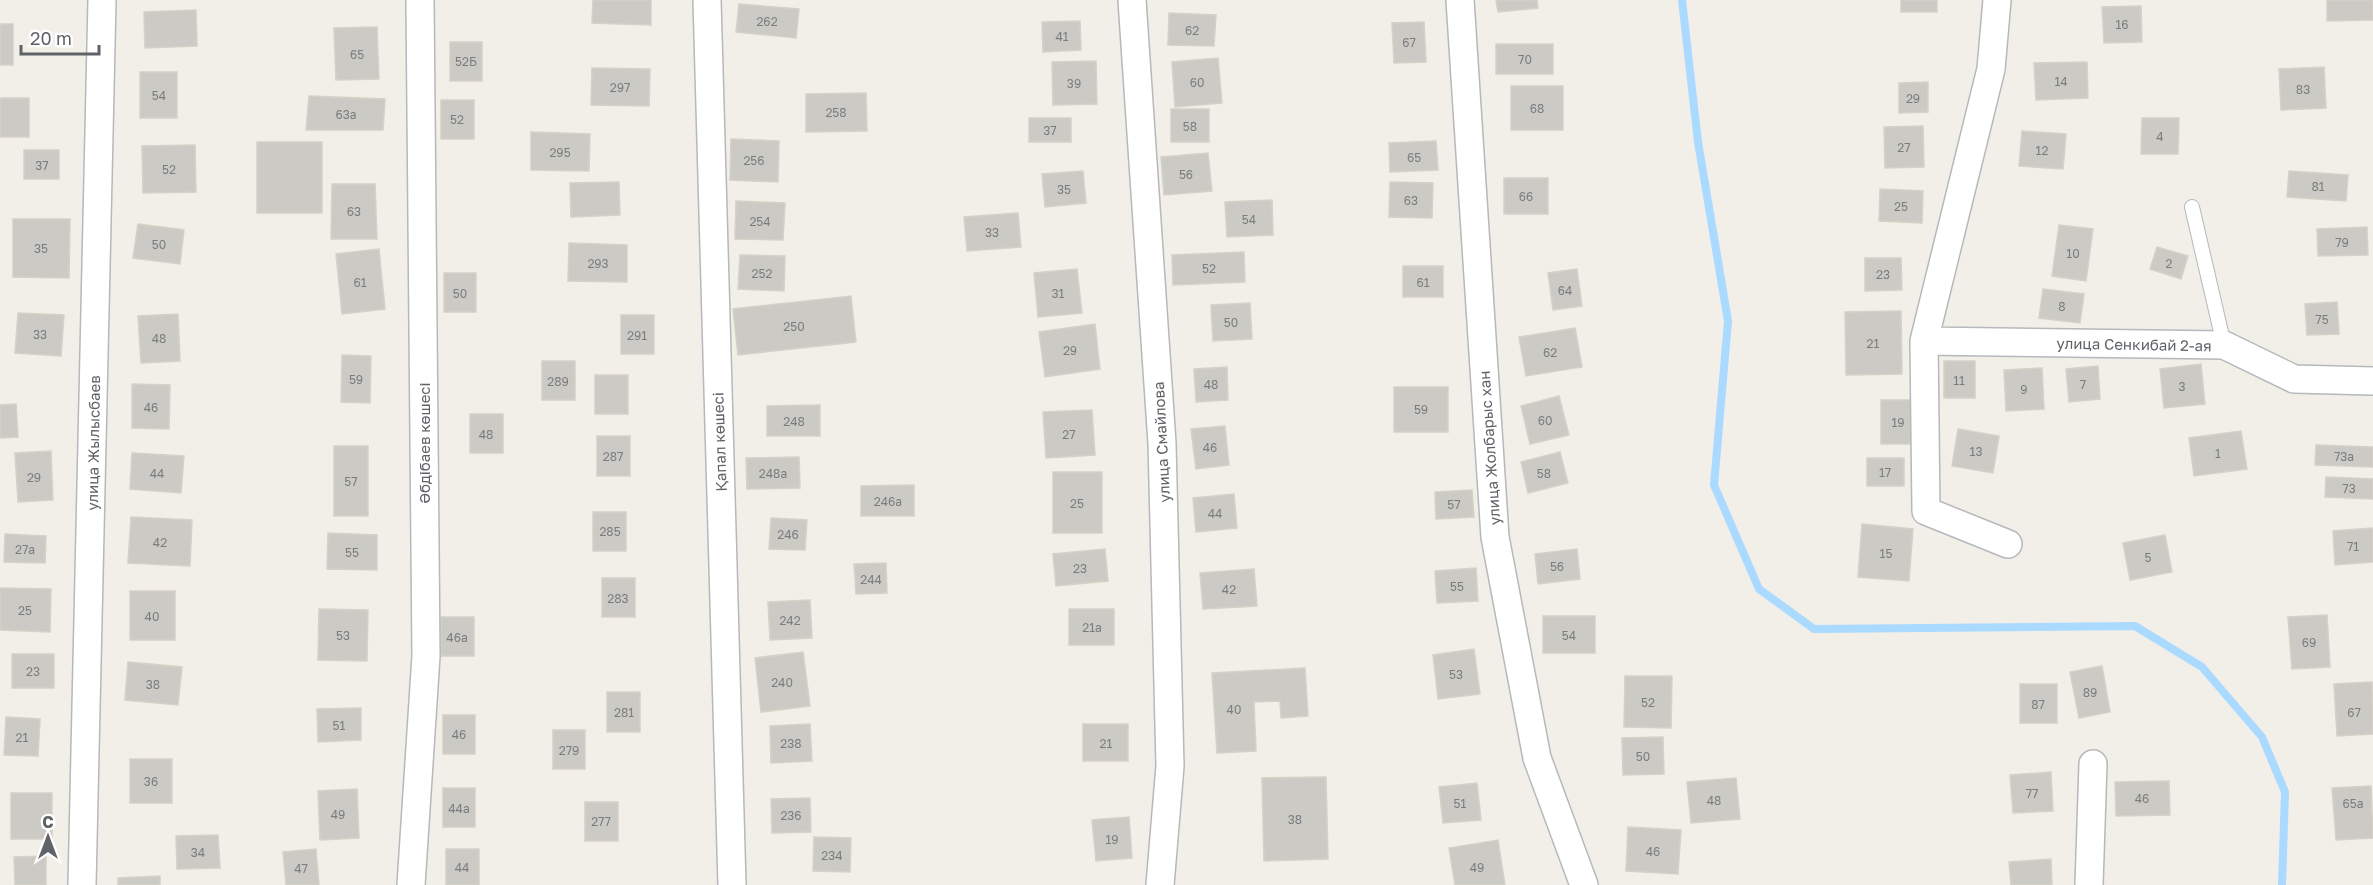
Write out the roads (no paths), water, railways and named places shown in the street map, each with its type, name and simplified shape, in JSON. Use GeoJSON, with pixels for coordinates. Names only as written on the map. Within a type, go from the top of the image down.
{"type":"FeatureCollection","features":[{"type":"Feature","properties":{"kind":"street","name":"улица Жылысбаев"},"geometry":{"type":"LineString","coordinates":[[82,885],[102,0]]}},
{"type":"Feature","properties":{"kind":"street","name":"Әбдібаев көшесі"},"geometry":{"type":"LineString","coordinates":[[411,885],[426,656],[420,0]]}},
{"type":"Feature","properties":{"kind":"street","name":"Қапал көшесі"},"geometry":{"type":"LineString","coordinates":[[707,0],[732,885]]}},
{"type":"Feature","properties":{"kind":"street","name":"улица Смайлова"},"geometry":{"type":"LineString","coordinates":[[1132,0],[1162,443],[1170,766],[1160,885]]}},
{"type":"Feature","properties":{"kind":"street","name":"улица Жолбарыс хан"},"geometry":{"type":"LineString","coordinates":[[1460,0],[1495,537],[1538,758],[1584,885]]}},
{"type":"Feature","properties":{"kind":"street"},"geometry":{"type":"LineString","coordinates":[[1997,0],[1991,69],[1924,341],[1926,511],[2008,544]]}},
{"type":"Feature","properties":{"kind":"street","name":"улица Сенкибай 2-ая"},"geometry":{"type":"LineString","coordinates":[[1924,341],[2224,345],[2294,379],[2373,381]]}},
{"type":"Feature","properties":{"kind":"street"},"geometry":{"type":"LineString","coordinates":[[2088,885],[2093,764]]}},
{"type":"Feature","properties":{"kind":"lane"},"geometry":{"type":"LineString","coordinates":[[2192,207],[2224,345]]}},
{"type":"Feature","properties":{"kind":"waterway"},"geometry":{"type":"LineString","coordinates":[[1682,0],[1698,142],[1728,321],[1714,485],[1759,589],[1814,629],[2135,626],[2202,667],[2262,737],[2285,792],[2282,885]]}}]}
